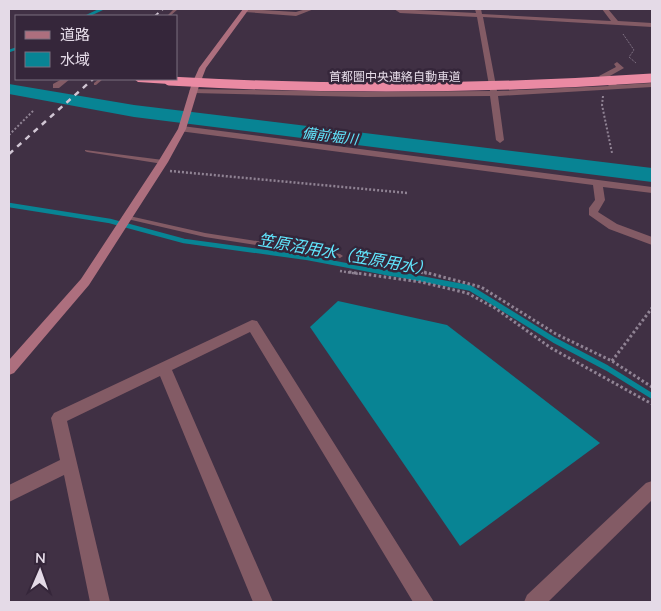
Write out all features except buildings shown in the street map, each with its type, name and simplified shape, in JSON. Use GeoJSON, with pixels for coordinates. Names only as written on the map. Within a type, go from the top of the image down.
{"type":"FeatureCollection","features":[{"type":"Feature","properties":{"kind":"highway","name":"首都圏中央連絡自動車道"},"geometry":{"type":"LineString","coordinates":[[178,74],[298,79],[439,80],[563,76],[652,69]]}},
{"type":"Feature","properties":{"kind":"highway","name":"首都圏中央連絡自動車道"},"geometry":{"type":"LineString","coordinates":[[155,80],[276,87],[392,90],[514,87],[652,78]]}},
{"type":"Feature","properties":{"kind":"street"},"geometry":{"type":"LineString","coordinates":[[9,369],[85,282],[163,162],[182,129],[190,107],[193,91],[203,68],[245,9],[296,14],[311,9]]}},
{"type":"Feature","properties":{"kind":"street"},"geometry":{"type":"LineString","coordinates":[[397,9],[400,11],[478,12],[652,25]]}},
{"type":"Feature","properties":{"kind":"street"},"geometry":{"type":"LineString","coordinates":[[606,9],[616,23]]}},
{"type":"Feature","properties":{"kind":"street"},"geometry":{"type":"LineString","coordinates":[[478,12],[491,71],[500,140]]}},
{"type":"Feature","properties":{"kind":"street"},"geometry":{"type":"LineString","coordinates":[[615,88],[603,76],[620,68],[617,64]]}},
{"type":"Feature","properties":{"kind":"street"},"geometry":{"type":"LineString","coordinates":[[56,86],[65,80]]}},
{"type":"Feature","properties":{"kind":"street"},"geometry":{"type":"LineString","coordinates":[[193,91],[330,95],[494,95],[652,85]]}},
{"type":"Feature","properties":{"kind":"street"},"geometry":{"type":"LineString","coordinates":[[182,129],[652,190]]}},
{"type":"Feature","properties":{"kind":"street"},"geometry":{"type":"LineString","coordinates":[[598,182],[601,200],[598,206],[594,208],[593,213],[607,224],[652,241]]}},
{"type":"Feature","properties":{"kind":"street"},"geometry":{"type":"LineString","coordinates":[[100,602],[59,418],[252,325],[424,602]]}},
{"type":"Feature","properties":{"kind":"street"},"geometry":{"type":"LineString","coordinates":[[164,368],[264,602]]}},
{"type":"Feature","properties":{"kind":"street"},"geometry":{"type":"LineString","coordinates":[[9,494],[69,464]]}},
{"type":"Feature","properties":{"kind":"street"},"geometry":{"type":"LineString","coordinates":[[534,602],[652,489]]}},
{"type":"Feature","properties":{"kind":"lane"},"geometry":{"type":"LineString","coordinates":[[95,84],[100,80]]}},
{"type":"Feature","properties":{"kind":"lane"},"geometry":{"type":"LineString","coordinates":[[87,150],[163,162]]}},
{"type":"Feature","properties":{"kind":"lane"},"geometry":{"type":"LineString","coordinates":[[125,218],[194,234],[289,250],[340,256]]}},
{"type":"Feature","properties":{"kind":"path"},"geometry":{"type":"LineString","coordinates":[[616,23],[634,50],[629,57],[636,63]]}},
{"type":"Feature","properties":{"kind":"path"},"geometry":{"type":"LineString","coordinates":[[601,89],[604,93],[602,105],[612,153]]}},
{"type":"Feature","properties":{"kind":"path"},"geometry":{"type":"LineString","coordinates":[[9,135],[34,110]]}},
{"type":"Feature","properties":{"kind":"path"},"geometry":{"type":"LineString","coordinates":[[157,170],[408,193]]}},
{"type":"Feature","properties":{"kind":"path"},"geometry":{"type":"LineString","coordinates":[[340,256],[359,262],[423,272],[481,286],[556,334],[612,361],[652,387]]}},
{"type":"Feature","properties":{"kind":"path"},"geometry":{"type":"LineString","coordinates":[[340,271],[449,288],[469,294],[485,302],[537,339],[652,404]]}},
{"type":"Feature","properties":{"kind":"path"},"geometry":{"type":"LineString","coordinates":[[612,361],[652,308]]}},
{"type":"Feature","properties":{"kind":"water"},"geometry":{"type":"Polygon","coordinates":[[[338,301],[447,325],[600,443],[460,546],[310,327],[338,301]]]}},
{"type":"Feature","properties":{"kind":"waterway"},"geometry":{"type":"LineString","coordinates":[[89,15],[102,9]]}},
{"type":"Feature","properties":{"kind":"waterway"},"geometry":{"type":"LineString","coordinates":[[9,51],[15,49]]}},
{"type":"Feature","properties":{"kind":"waterway","name":"備前堀川"},"geometry":{"type":"LineString","coordinates":[[9,89],[134,111],[652,175]]}},
{"type":"Feature","properties":{"kind":"waterway","name":"笠原沼用水（笠原用水）"},"geometry":{"type":"LineString","coordinates":[[9,205],[110,221],[184,241],[308,258],[392,274]]}},
{"type":"Feature","properties":{"kind":"waterway","name":"笠原沼用水（笠原用水）"},"geometry":{"type":"LineString","coordinates":[[385,272],[470,288],[554,340],[607,368],[652,396]]}},
{"type":"Feature","properties":{"kind":"railway"},"geometry":{"type":"LineString","coordinates":[[156,15],[163,9]]}},
{"type":"Feature","properties":{"kind":"railway"},"geometry":{"type":"LineString","coordinates":[[9,154],[92,80]]}}]}
